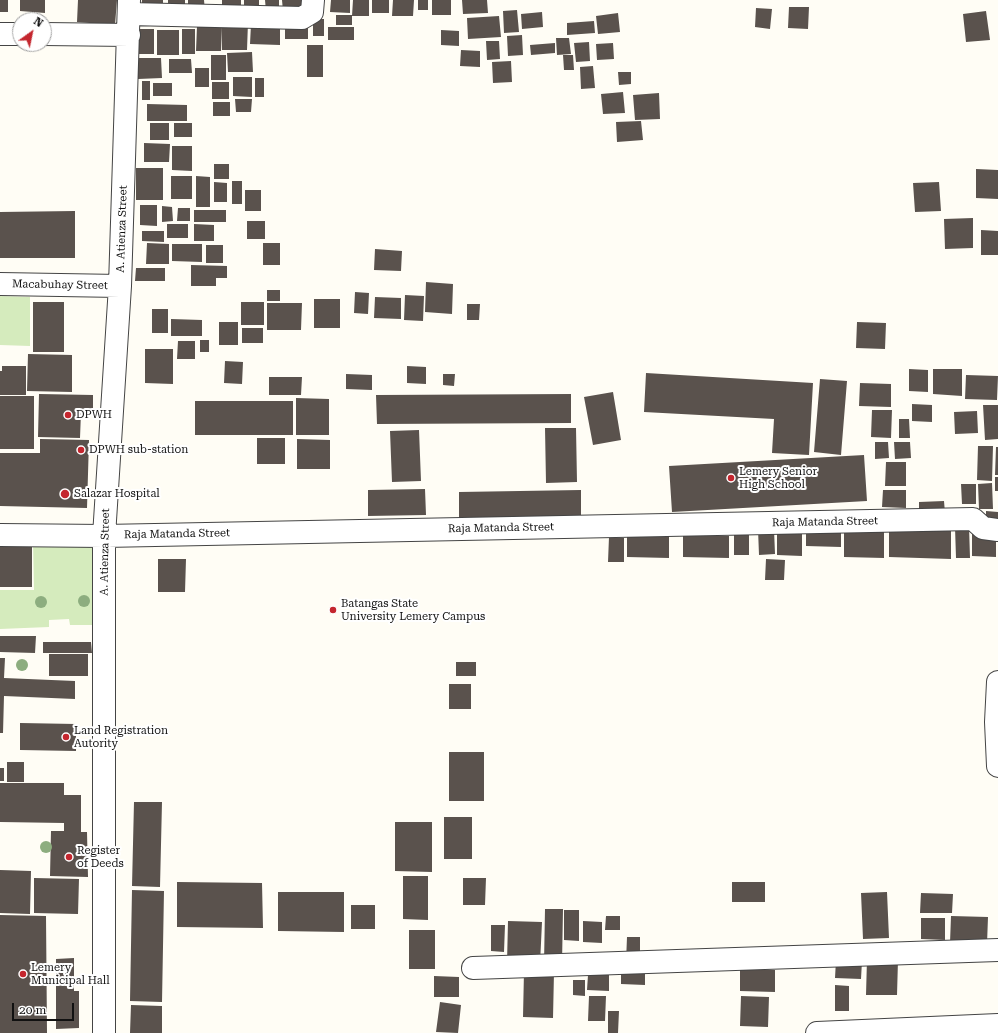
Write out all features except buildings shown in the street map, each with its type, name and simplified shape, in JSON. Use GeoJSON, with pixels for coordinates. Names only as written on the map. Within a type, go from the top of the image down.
{"type":"FeatureCollection","features":[{"type":"Feature","properties":{"kind":"street"},"geometry":{"type":"LineString","coordinates":[[52,32],[129,16],[302,18],[312,12],[313,0]]}},
{"type":"Feature","properties":{"kind":"street","name":"A. Atienza Street"},"geometry":{"type":"LineString","coordinates":[[104,1033],[104,536],[120,286],[129,16]]}},
{"type":"Feature","properties":{"kind":"street"},"geometry":{"type":"LineString","coordinates":[[0,34],[12,34]]}},
{"type":"Feature","properties":{"kind":"street","name":"Macabuhay Street"},"geometry":{"type":"LineString","coordinates":[[0,284],[120,286]]}},
{"type":"Feature","properties":{"kind":"street","name":"Raja Matanda Street"},"geometry":{"type":"LineString","coordinates":[[0,535],[104,536],[973,519],[983,528],[998,530]]}},
{"type":"Feature","properties":{"kind":"street"},"geometry":{"type":"LineString","coordinates":[[998,682],[996,722],[998,766]]}},
{"type":"Feature","properties":{"kind":"street"},"geometry":{"type":"LineString","coordinates":[[472,968],[998,950]]}},
{"type":"Feature","properties":{"kind":"street"},"geometry":{"type":"LineString","coordinates":[[817,1033],[998,1025]]}},
{"type":"Feature","properties":{"kind":"green space"},"geometry":{"type":"Polygon","coordinates":[[[0,296],[30,297],[30,346],[0,345],[0,296]]]}},
{"type":"Feature","properties":{"kind":"green space"},"geometry":{"type":"Polygon","coordinates":[[[82,539],[95,548],[93,625],[70,625],[69,619],[49,620],[49,627],[0,629],[0,590],[34,590],[33,541],[82,539]]]}},
{"type":"Feature","properties":{"kind":"place","name":"DPWH"},"geometry":{"type":"Point","coordinates":[68,415]}},
{"type":"Feature","properties":{"kind":"place","name":"DPWH sub-station"},"geometry":{"type":"Point","coordinates":[81,450]}},
{"type":"Feature","properties":{"kind":"place","name":"Lemery Senior High School"},"geometry":{"type":"Point","coordinates":[731,478]}},
{"type":"Feature","properties":{"kind":"place","name":"Salazar Hospital"},"geometry":{"type":"Point","coordinates":[65,494]}},
{"type":"Feature","properties":{"kind":"place","name":"Batangas State University Lemery Campus"},"geometry":{"type":"Point","coordinates":[333,610]}},
{"type":"Feature","properties":{"kind":"place","name":"Land Registration Autority"},"geometry":{"type":"Point","coordinates":[66,737]}},
{"type":"Feature","properties":{"kind":"place","name":"Register of Deeds"},"geometry":{"type":"Point","coordinates":[69,857]}},
{"type":"Feature","properties":{"kind":"place","name":"Lemery Municipal Hall"},"geometry":{"type":"Point","coordinates":[23,974]}}]}
